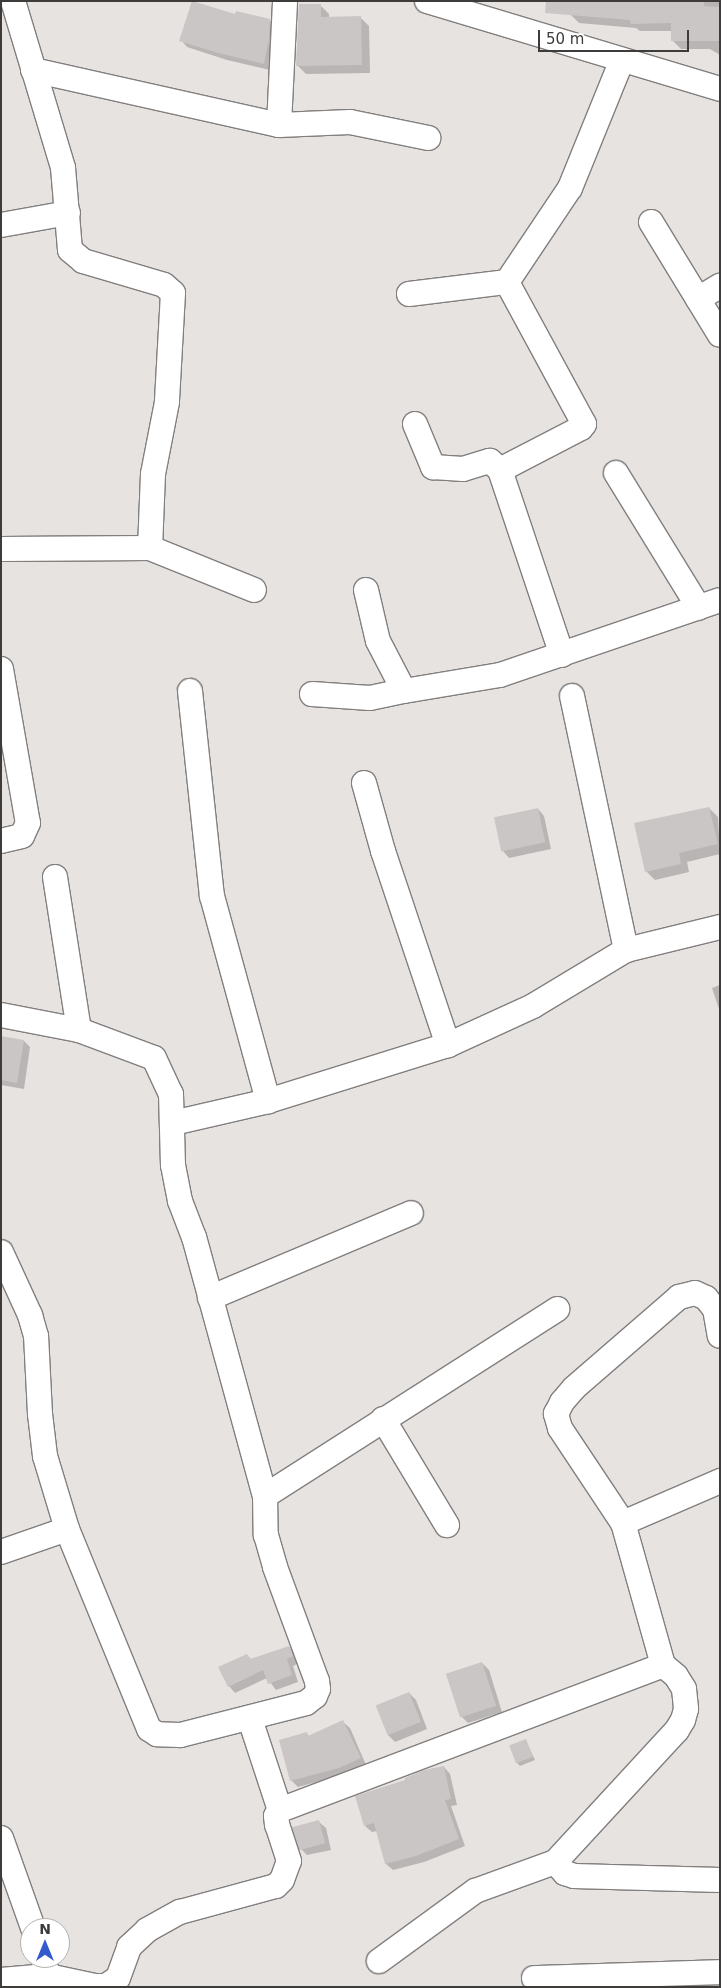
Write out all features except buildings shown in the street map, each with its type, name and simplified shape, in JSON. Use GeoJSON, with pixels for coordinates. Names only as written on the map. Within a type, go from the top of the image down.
{"type":"FeatureCollection","features":[{"type":"Feature","properties":{"kind":"street"},"geometry":{"type":"LineString","coordinates":[[13,1],[63,168],[70,250],[84,262],[164,285],[173,293],[167,402],[153,474],[150,548]]}},
{"type":"Feature","properties":{"kind":"street"},"geometry":{"type":"LineString","coordinates":[[279,125],[285,1]]}},
{"type":"Feature","properties":{"kind":"street"},"geometry":{"type":"LineString","coordinates":[[427,1],[720,90]]}},
{"type":"Feature","properties":{"kind":"street"},"geometry":{"type":"LineString","coordinates":[[409,294],[507,282],[570,188],[622,60]]}},
{"type":"Feature","properties":{"kind":"street"},"geometry":{"type":"LineString","coordinates":[[33,70],[279,125],[350,122],[428,138]]}},
{"type":"Feature","properties":{"kind":"street"},"geometry":{"type":"LineString","coordinates":[[1,225],[68,213]]}},
{"type":"Feature","properties":{"kind":"street"},"geometry":{"type":"LineString","coordinates":[[651,222],[720,335]]}},
{"type":"Feature","properties":{"kind":"street"},"geometry":{"type":"LineString","coordinates":[[500,470],[581,428],[584,424],[507,282]]}},
{"type":"Feature","properties":{"kind":"street"},"geometry":{"type":"LineString","coordinates":[[698,299],[720,286]]}},
{"type":"Feature","properties":{"kind":"street"},"geometry":{"type":"LineString","coordinates":[[415,424],[433,467],[463,469],[490,461],[500,470],[562,655]]}},
{"type":"Feature","properties":{"kind":"street"},"geometry":{"type":"LineString","coordinates":[[312,694],[370,698],[500,675],[709,604],[616,473]]}},
{"type":"Feature","properties":{"kind":"street"},"geometry":{"type":"LineString","coordinates":[[1,549],[150,548],[254,590]]}},
{"type":"Feature","properties":{"kind":"street"},"geometry":{"type":"LineString","coordinates":[[366,590],[378,641],[404,691]]}},
{"type":"Feature","properties":{"kind":"street"},"geometry":{"type":"LineString","coordinates":[[1,669],[28,823],[22,836],[1,841]]}},
{"type":"Feature","properties":{"kind":"street"},"geometry":{"type":"LineString","coordinates":[[190,690],[212,896],[268,1101]]}},
{"type":"Feature","properties":{"kind":"street"},"geometry":{"type":"LineString","coordinates":[[572,696],[626,950]]}},
{"type":"Feature","properties":{"kind":"street"},"geometry":{"type":"LineString","coordinates":[[364,783],[383,851],[448,1045]]}},
{"type":"Feature","properties":{"kind":"street"},"geometry":{"type":"LineString","coordinates":[[55,877],[79,1030]]}},
{"type":"Feature","properties":{"kind":"street"},"geometry":{"type":"LineString","coordinates":[[173,1123],[268,1101],[448,1045],[533,1006],[626,950],[720,927]]}},
{"type":"Feature","properties":{"kind":"street"},"geometry":{"type":"LineString","coordinates":[[1,1015],[79,1030],[154,1058],[171,1094],[173,1165],[180,1201],[194,1237],[265,1496],[266,1535],[275,1567],[318,1689],[315,1696],[306,1703],[250,1719],[180,1735],[157,1734],[149,1730],[67,1529],[45,1456],[40,1414],[36,1336],[30,1315],[1,1252]]}},
{"type":"Feature","properties":{"kind":"street"},"geometry":{"type":"LineString","coordinates":[[210,1298],[411,1213]]}},
{"type":"Feature","properties":{"kind":"street"},"geometry":{"type":"LineString","coordinates":[[379,1961],[475,1891],[556,1862],[684,1720],[686,1709],[684,1688],[676,1676],[663,1665],[623,1523],[560,1428],[556,1414],[562,1402],[574,1388],[679,1297],[695,1293],[706,1298],[715,1309],[720,1336]]}},
{"type":"Feature","properties":{"kind":"street"},"geometry":{"type":"LineString","coordinates":[[265,1496],[557,1309]]}},
{"type":"Feature","properties":{"kind":"street"},"geometry":{"type":"LineString","coordinates":[[383,1419],[447,1525]]}},
{"type":"Feature","properties":{"kind":"street"},"geometry":{"type":"LineString","coordinates":[[623,1523],[720,1482]]}},
{"type":"Feature","properties":{"kind":"street"},"geometry":{"type":"LineString","coordinates":[[1,1552],[67,1529]]}},
{"type":"Feature","properties":{"kind":"street"},"geometry":{"type":"LineString","coordinates":[[48,1968],[80,1983],[106,1986],[118,1978],[129,1947],[147,1930],[180,1912],[276,1886],[282,1880],[289,1861],[277,1825],[276,1816],[280,1810],[663,1665]]}},
{"type":"Feature","properties":{"kind":"street"},"geometry":{"type":"LineString","coordinates":[[250,1719],[280,1810]]}},
{"type":"Feature","properties":{"kind":"street"},"geometry":{"type":"LineString","coordinates":[[1,1838],[29,1918]]}},
{"type":"Feature","properties":{"kind":"street"},"geometry":{"type":"LineString","coordinates":[[556,1862],[565,1873],[581,1877],[720,1880]]}},
{"type":"Feature","properties":{"kind":"street"},"geometry":{"type":"LineString","coordinates":[[1,1980],[43,1968]]}},
{"type":"Feature","properties":{"kind":"street"},"geometry":{"type":"LineString","coordinates":[[534,1978],[582,1981],[720,1972]]}}]}
